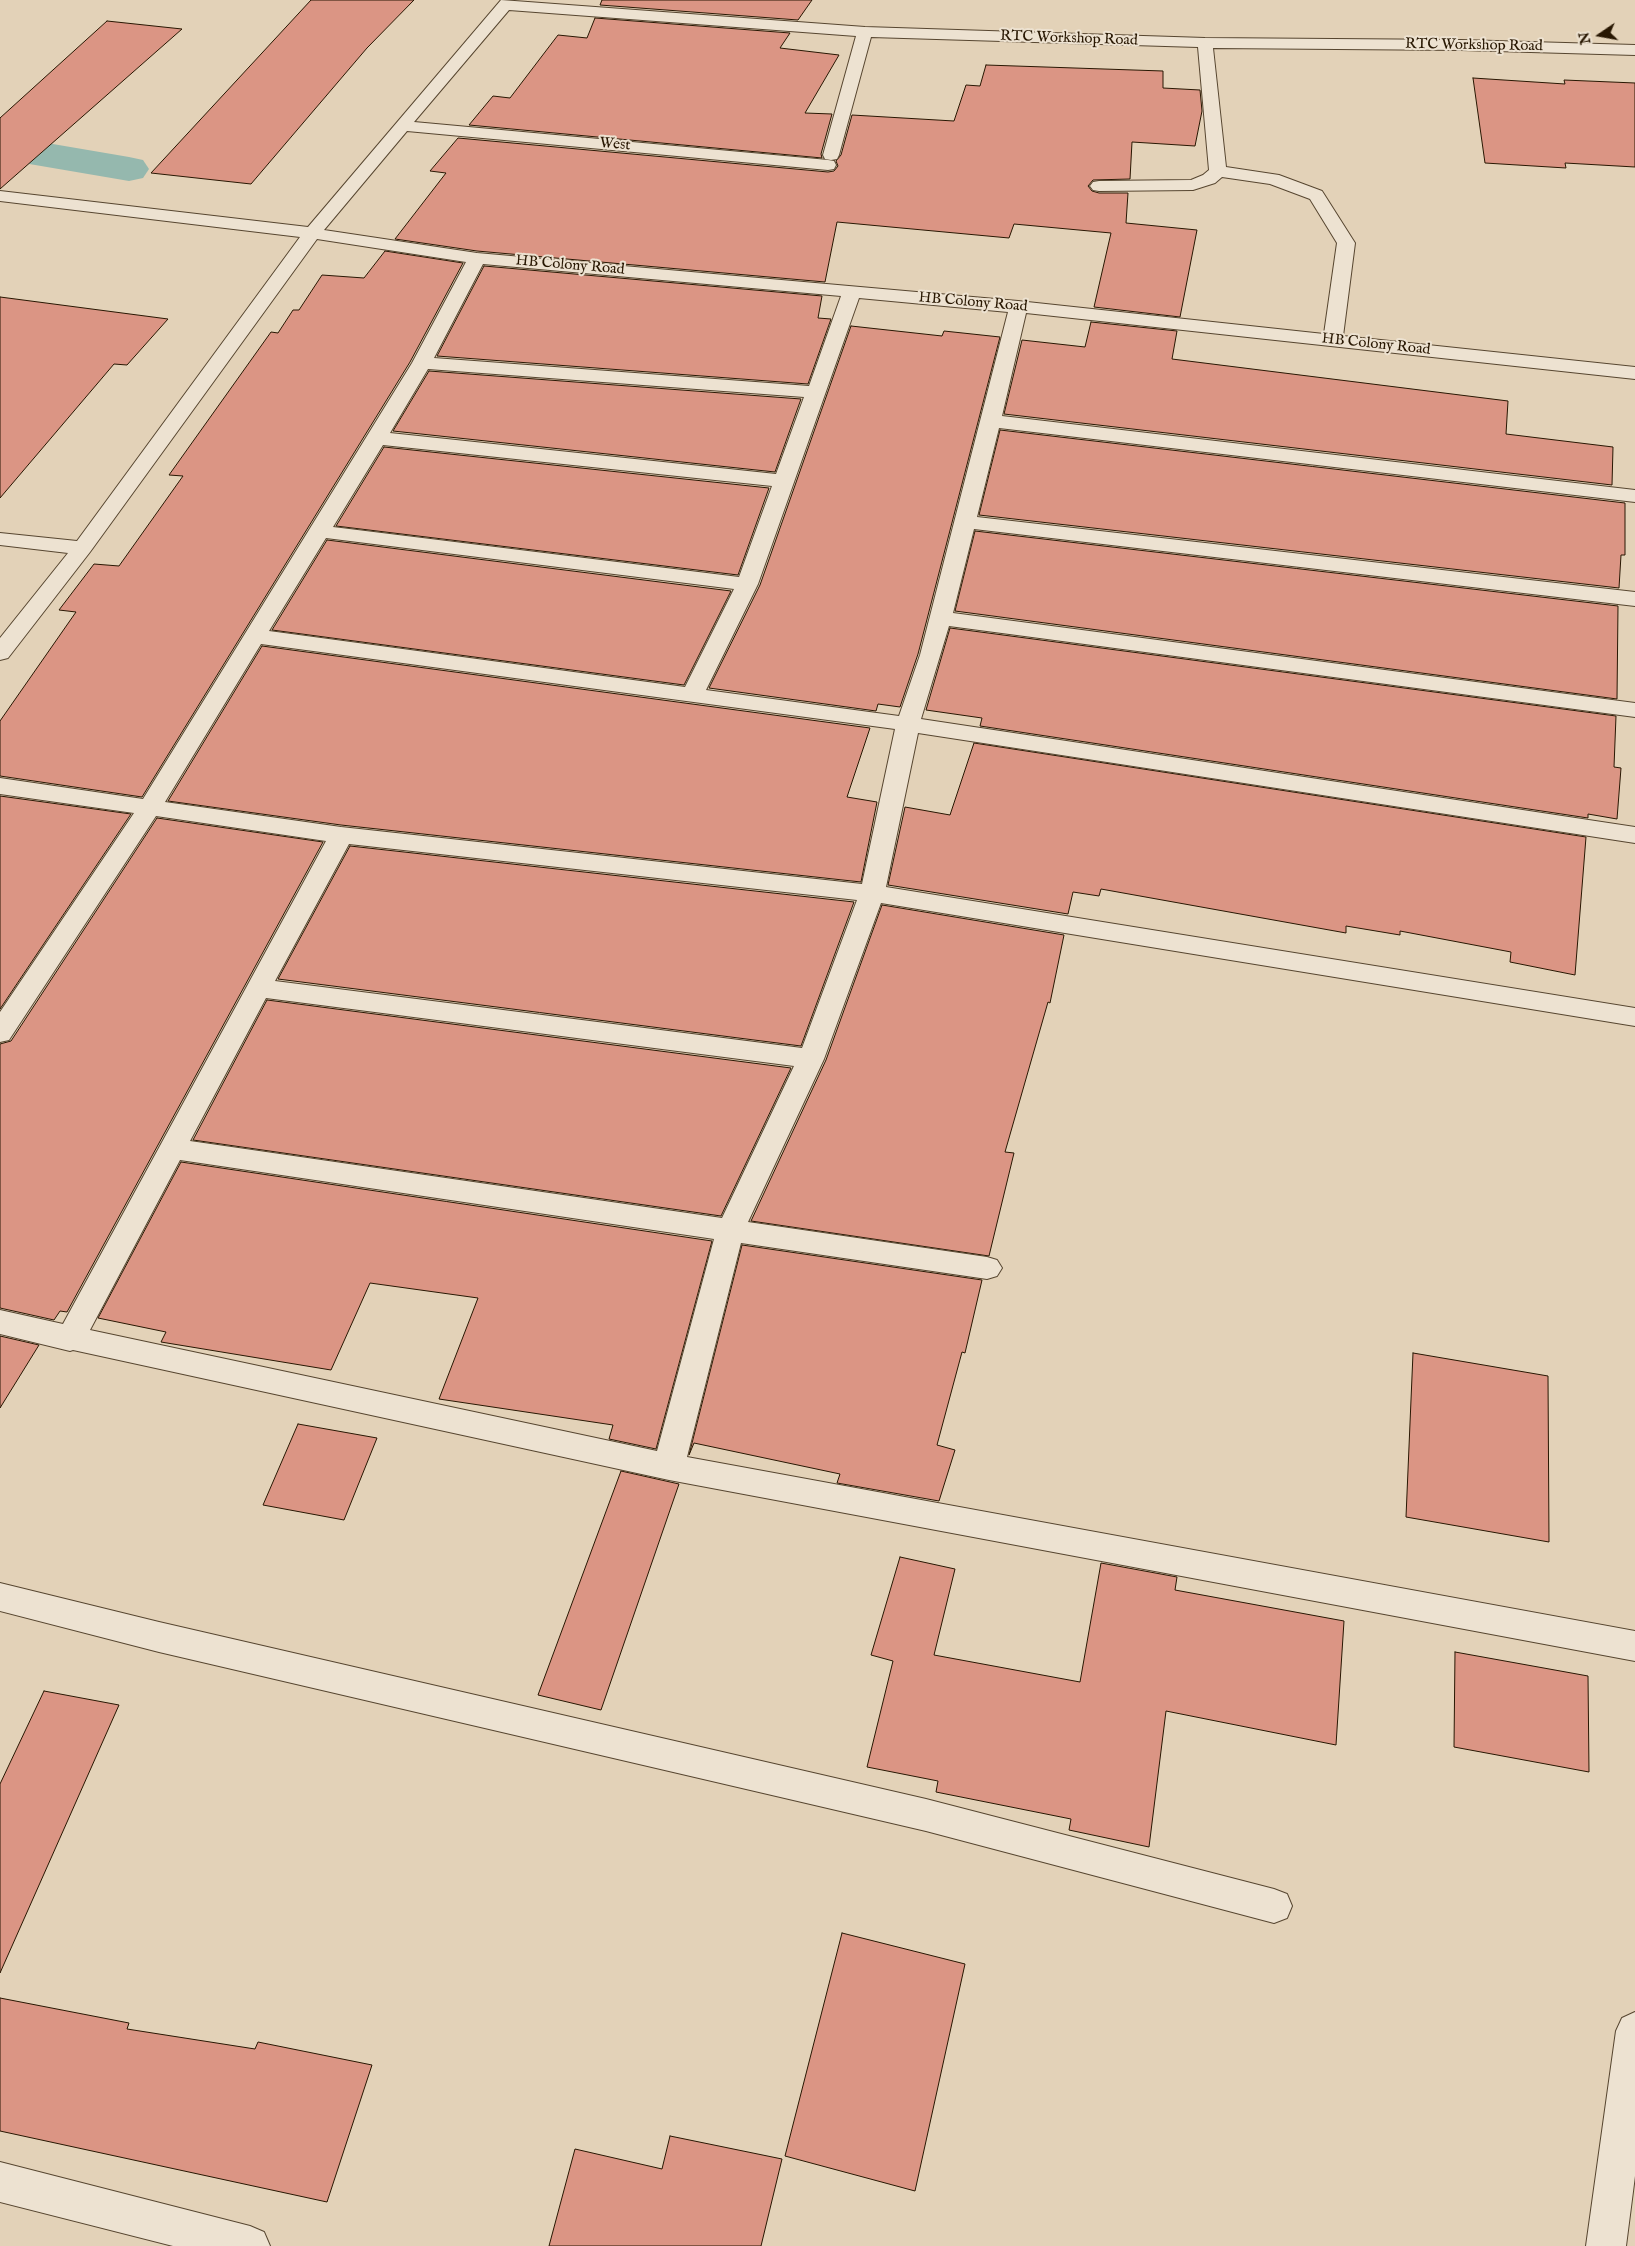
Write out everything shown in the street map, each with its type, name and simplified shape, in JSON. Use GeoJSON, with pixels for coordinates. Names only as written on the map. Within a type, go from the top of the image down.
{"type":"FeatureCollection","features":[{"type":"Feature","properties":{"kind":"street","name":"RTC Workshop Road"},"geometry":{"type":"LineString","coordinates":[[506,3],[865,32],[1205,43],[1461,45],[1635,50]]}},
{"type":"Feature","properties":{"kind":"street"},"geometry":{"type":"LineString","coordinates":[[0,653],[83,548],[312,233],[506,3]]}},
{"type":"Feature","properties":{"kind":"street","name":"West"},"geometry":{"type":"LineString","coordinates":[[401,126],[830,160],[865,32]]}},
{"type":"Feature","properties":{"kind":"street"},"geometry":{"type":"LineString","coordinates":[[1205,43],[1218,171]]}},
{"type":"Feature","properties":{"kind":"street"},"geometry":{"type":"LineString","coordinates":[[1099,186],[1193,185],[1209,179],[1218,171],[1273,179],[1316,195],[1346,243],[1333,340]]}},
{"type":"Feature","properties":{"kind":"street","name":"HB Colony Road"},"geometry":{"type":"LineString","coordinates":[[0,196],[312,233],[477,258],[1018,307],[1635,373]]}},
{"type":"Feature","properties":{"kind":"street"},"geometry":{"type":"LineString","coordinates":[[0,1033],[149,808],[318,530],[377,438],[422,363],[477,258]]}},
{"type":"Feature","properties":{"kind":"street"},"geometry":{"type":"LineString","coordinates":[[693,694],[747,584],[852,292]]}},
{"type":"Feature","properties":{"kind":"street"},"geometry":{"type":"LineString","coordinates":[[669,1467],[730,1231],[811,1059],[872,893],[908,724],[931,656],[966,522],[1018,307]]}},
{"type":"Feature","properties":{"kind":"street"},"geometry":{"type":"LineString","coordinates":[[422,363],[816,392]]}},
{"type":"Feature","properties":{"kind":"street"},"geometry":{"type":"LineString","coordinates":[[991,421],[1635,496]]}},
{"type":"Feature","properties":{"kind":"street"},"geometry":{"type":"LineString","coordinates":[[377,438],[785,481]]}},
{"type":"Feature","properties":{"kind":"street"},"geometry":{"type":"LineString","coordinates":[[966,522],[1635,599]]}},
{"type":"Feature","properties":{"kind":"street"},"geometry":{"type":"LineString","coordinates":[[318,530],[747,584]]}},
{"type":"Feature","properties":{"kind":"street"},"geometry":{"type":"LineString","coordinates":[[0,539],[83,548]]}},
{"type":"Feature","properties":{"kind":"street"},"geometry":{"type":"LineString","coordinates":[[940,618],[1635,710]]}},
{"type":"Feature","properties":{"kind":"street"},"geometry":{"type":"LineString","coordinates":[[254,636],[908,724],[1635,834]]}},
{"type":"Feature","properties":{"kind":"street"},"geometry":{"type":"LineString","coordinates":[[0,786],[341,835],[872,893],[1635,1017]]}},
{"type":"Feature","properties":{"kind":"street"},"geometry":{"type":"LineString","coordinates":[[70,1339],[341,835]]}},
{"type":"Feature","properties":{"kind":"street"},"geometry":{"type":"LineString","coordinates":[[259,988],[811,1059]]}},
{"type":"Feature","properties":{"kind":"street"},"geometry":{"type":"LineString","coordinates":[[172,1149],[987,1268]]}},
{"type":"Feature","properties":{"kind":"street"},"geometry":{"type":"LineString","coordinates":[[0,1322],[70,1339],[669,1467],[1635,1646]]}},
{"type":"Feature","properties":{"kind":"street"},"geometry":{"type":"LineString","coordinates":[[0,1597],[160,1637],[926,1815],[1274,1906]]}},
{"type":"Feature","properties":{"kind":"street"},"geometry":{"type":"LineString","coordinates":[[1606,2246],[1635,2031]]}},
{"type":"Feature","properties":{"kind":"street"},"geometry":{"type":"LineString","coordinates":[[0,2182],[250,2246]]}},
{"type":"Feature","properties":{"kind":"building"},"geometry":{"type":"Polygon","coordinates":[[[311,0],[414,0],[367,48],[251,184],[151,173],[311,0]]]}},
{"type":"Feature","properties":{"kind":"building"},"geometry":{"type":"Polygon","coordinates":[[[602,0],[812,0],[798,20],[600,5],[602,0]]]}},
{"type":"Feature","properties":{"kind":"building"},"geometry":{"type":"Polygon","coordinates":[[[595,18],[790,33],[780,48],[839,55],[805,113],[832,114],[821,154],[822,158],[469,125],[493,96],[510,98],[558,35],[587,38],[595,18]]]}},
{"type":"Feature","properties":{"kind":"building"},"geometry":{"type":"Polygon","coordinates":[[[107,21],[182,29],[0,189],[0,118],[107,21]]]}},
{"type":"Feature","properties":{"kind":"building"},"geometry":{"type":"Polygon","coordinates":[[[986,65],[1163,71],[1163,88],[1200,90],[1202,111],[1195,146],[1132,142],[1130,179],[1093,180],[1088,186],[1092,191],[1099,193],[1128,193],[1126,223],[1197,230],[1180,317],[1094,307],[1111,233],[1014,224],[1009,238],[837,222],[825,282],[477,251],[395,239],[446,173],[430,171],[458,138],[828,172],[834,171],[838,166],[836,161],[841,155],[852,115],[954,121],[966,85],[980,86],[986,65]]]}},
{"type":"Feature","properties":{"kind":"building"},"geometry":{"type":"Polygon","coordinates":[[[1473,78],[1565,84],[1564,80],[1635,83],[1635,167],[1565,163],[1566,168],[1485,163],[1473,78]]]}},
{"type":"Feature","properties":{"kind":"building"},"geometry":{"type":"Polygon","coordinates":[[[385,251],[463,263],[410,362],[142,797],[0,776],[0,721],[76,612],[59,610],[94,564],[119,566],[183,476],[169,475],[271,332],[278,333],[293,310],[299,310],[322,275],[364,278],[385,251]]]}},
{"type":"Feature","properties":{"kind":"building"},"geometry":{"type":"Polygon","coordinates":[[[484,266],[822,296],[818,318],[831,319],[808,384],[437,356],[484,266]]]}},
{"type":"Feature","properties":{"kind":"building"},"geometry":{"type":"Polygon","coordinates":[[[0,297],[168,319],[127,365],[114,364],[0,498],[0,297]]]}},
{"type":"Feature","properties":{"kind":"building"},"geometry":{"type":"Polygon","coordinates":[[[1091,322],[1177,331],[1172,359],[1508,401],[1506,434],[1613,447],[1612,485],[1004,414],[1022,340],[1085,347],[1091,322]]]}},
{"type":"Feature","properties":{"kind":"building"},"geometry":{"type":"Polygon","coordinates":[[[851,326],[942,336],[944,331],[1000,337],[918,654],[900,707],[878,704],[876,711],[709,688],[760,585],[851,326]]]}},
{"type":"Feature","properties":{"kind":"building"},"geometry":{"type":"Polygon","coordinates":[[[429,371],[801,399],[775,472],[393,431],[429,371]]]}},
{"type":"Feature","properties":{"kind":"building"},"geometry":{"type":"Polygon","coordinates":[[[1000,430],[1625,503],[1625,555],[1621,555],[1619,588],[979,515],[1000,430]]]}},
{"type":"Feature","properties":{"kind":"building"},"geometry":{"type":"Polygon","coordinates":[[[384,447],[769,488],[738,575],[336,526],[384,447]]]}},
{"type":"Feature","properties":{"kind":"building"},"geometry":{"type":"Polygon","coordinates":[[[975,531],[1618,606],[1617,699],[955,611],[975,531]]]}},
{"type":"Feature","properties":{"kind":"building"},"geometry":{"type":"Polygon","coordinates":[[[327,540],[731,591],[684,685],[272,630],[327,540]]]}},
{"type":"Feature","properties":{"kind":"building"},"geometry":{"type":"Polygon","coordinates":[[[950,628],[1616,716],[1614,767],[1621,768],[1617,819],[1588,814],[1588,818],[980,726],[982,718],[926,710],[950,628]]]}},
{"type":"Feature","properties":{"kind":"building"},"geometry":{"type":"Polygon","coordinates":[[[262,646],[870,728],[847,797],[877,802],[861,882],[341,825],[168,801],[262,646]]]}},
{"type":"Feature","properties":{"kind":"building"},"geometry":{"type":"Polygon","coordinates":[[[974,743],[1586,837],[1575,975],[1510,962],[1511,952],[1400,931],[1400,935],[1346,926],[1346,933],[1101,889],[1099,896],[1073,892],[1068,914],[888,885],[905,807],[950,815],[974,743]]]}},
{"type":"Feature","properties":{"kind":"building"},"geometry":{"type":"Polygon","coordinates":[[[0,796],[131,814],[0,1009],[0,796]]]}},
{"type":"Feature","properties":{"kind":"building"},"geometry":{"type":"Polygon","coordinates":[[[157,818],[323,842],[67,1312],[60,1311],[54,1320],[0,1308],[0,1044],[11,1041],[157,818]]]}},
{"type":"Feature","properties":{"kind":"building"},"geometry":{"type":"Polygon","coordinates":[[[350,846],[854,902],[801,1046],[278,979],[350,846]]]}},
{"type":"Feature","properties":{"kind":"building"},"geometry":{"type":"Polygon","coordinates":[[[882,905],[1064,935],[1050,1003],[1048,1002],[1005,1152],[1014,1153],[989,1256],[751,1221],[826,1060],[882,905]]]}},
{"type":"Feature","properties":{"kind":"building"},"geometry":{"type":"Polygon","coordinates":[[[267,1000],[791,1068],[721,1216],[193,1140],[267,1000]]]}},
{"type":"Feature","properties":{"kind":"building"},"geometry":{"type":"Polygon","coordinates":[[[181,1162],[712,1241],[656,1449],[609,1439],[613,1425],[439,1399],[478,1298],[370,1283],[331,1370],[161,1342],[166,1332],[98,1318],[181,1162]]]}},
{"type":"Feature","properties":{"kind":"building"},"geometry":{"type":"Polygon","coordinates":[[[742,1245],[982,1280],[965,1353],[962,1352],[937,1445],[955,1450],[939,1501],[837,1483],[840,1474],[694,1443],[689,1455],[742,1245]]]}},
{"type":"Feature","properties":{"kind":"building"},"geometry":{"type":"Polygon","coordinates":[[[0,1336],[39,1345],[0,1408],[0,1336]]]}},
{"type":"Feature","properties":{"kind":"building"},"geometry":{"type":"Polygon","coordinates":[[[1413,1353],[1548,1376],[1549,1542],[1406,1517],[1413,1353]]]}},
{"type":"Feature","properties":{"kind":"building"},"geometry":{"type":"Polygon","coordinates":[[[298,1424],[377,1438],[344,1520],[263,1505],[298,1424]]]}},
{"type":"Feature","properties":{"kind":"building"},"geometry":{"type":"Polygon","coordinates":[[[621,1471],[679,1484],[601,1710],[538,1695],[621,1471]]]}},
{"type":"Feature","properties":{"kind":"building"},"geometry":{"type":"Polygon","coordinates":[[[900,1557],[955,1569],[934,1655],[1080,1682],[1101,1563],[1177,1577],[1175,1590],[1344,1621],[1336,1745],[1166,1711],[1149,1847],[1069,1830],[1071,1819],[936,1792],[938,1781],[867,1767],[893,1661],[871,1655],[900,1557]]]}},
{"type":"Feature","properties":{"kind":"building"},"geometry":{"type":"Polygon","coordinates":[[[1455,1652],[1588,1676],[1589,1772],[1454,1747],[1455,1652]]]}},
{"type":"Feature","properties":{"kind":"building"},"geometry":{"type":"Polygon","coordinates":[[[44,1691],[119,1705],[0,1973],[0,1784],[44,1691]]]}},
{"type":"Feature","properties":{"kind":"building"},"geometry":{"type":"Polygon","coordinates":[[[842,1933],[965,1964],[915,2191],[785,2156],[842,1933]]]}},
{"type":"Feature","properties":{"kind":"building"},"geometry":{"type":"Polygon","coordinates":[[[0,1998],[129,2023],[127,2029],[255,2049],[258,2042],[372,2065],[327,2202],[0,2131],[0,1998]]]}},
{"type":"Feature","properties":{"kind":"building"},"geometry":{"type":"Polygon","coordinates":[[[670,2136],[782,2159],[761,2246],[549,2246],[575,2149],[662,2169],[670,2136]]]}},
{"type":"Feature","properties":{"kind":"waterway"},"geometry":{"type":"LineString","coordinates":[[0,147],[129,169]]}}]}
